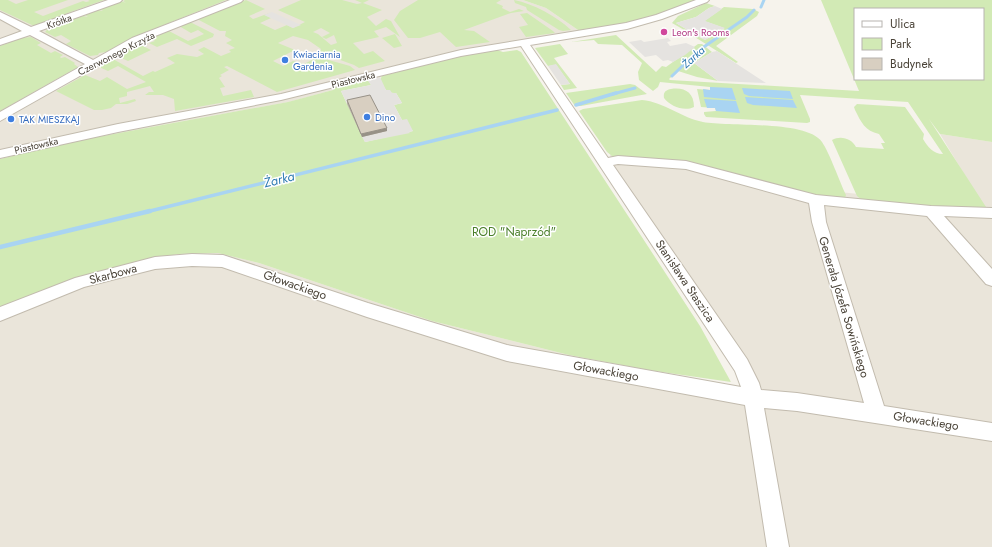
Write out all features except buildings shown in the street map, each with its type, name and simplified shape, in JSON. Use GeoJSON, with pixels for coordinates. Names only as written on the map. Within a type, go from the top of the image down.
{"type":"FeatureCollection","features":[{"type":"Feature","properties":{"kind":"street","name":"Krótka"},"geometry":{"type":"LineString","coordinates":[[0,42],[117,0]]}},
{"type":"Feature","properties":{"kind":"street","name":"Czerwonego Krzyża"},"geometry":{"type":"LineString","coordinates":[[0,117],[144,37],[238,0]]}},
{"type":"Feature","properties":{"kind":"street","name":"Piastowska"},"geometry":{"type":"LineString","coordinates":[[0,154],[118,128],[281,97],[428,60],[627,26],[659,17],[704,0]]}},
{"type":"Feature","properties":{"kind":"street"},"geometry":{"type":"LineString","coordinates":[[0,15],[93,64]]}},
{"type":"Feature","properties":{"kind":"street","name":"Stanisława Staszica"},"geometry":{"type":"LineString","coordinates":[[524,43],[606,162],[741,365],[750,382],[754,398],[778,547]]}},
{"type":"Feature","properties":{"kind":"street"},"geometry":{"type":"LineString","coordinates":[[606,162],[618,160],[686,165],[816,200],[931,211],[992,213]]}},
{"type":"Feature","properties":{"kind":"street","name":"Generała Józefa Sowińskiego"},"geometry":{"type":"LineString","coordinates":[[816,200],[819,222],[877,414]]}},
{"type":"Feature","properties":{"kind":"street"},"geometry":{"type":"LineString","coordinates":[[931,211],[992,280]]}},
{"type":"Feature","properties":{"kind":"street","name":"Skarbowa"},"geometry":{"type":"LineString","coordinates":[[0,314],[81,282],[154,263],[192,260],[223,261],[232,264]]}},
{"type":"Feature","properties":{"kind":"street","name":"Głowackiego"},"geometry":{"type":"LineString","coordinates":[[232,264],[367,310],[507,353],[754,398],[798,402],[992,432]]}},
{"type":"Feature","properties":{"kind":"shaded area"},"geometry":{"type":"Polygon","coordinates":[[[0,0],[523,0],[546,8],[581,32],[443,54],[386,68],[389,75],[289,102],[70,142],[0,159],[0,0]]]}},
{"type":"Feature","properties":{"kind":"shaded area"},"geometry":{"type":"Polygon","coordinates":[[[715,6],[722,9],[705,21],[725,28],[705,40],[694,34],[690,34],[685,31],[686,29],[676,23],[696,17],[709,8],[715,6]]]}},
{"type":"Feature","properties":{"kind":"shaded area"},"geometry":{"type":"Polygon","coordinates":[[[272,12],[301,25],[293,28],[264,15],[272,12]]]}},
{"type":"Feature","properties":{"kind":"shaded area"},"geometry":{"type":"Polygon","coordinates":[[[668,38],[671,41],[667,42],[670,46],[686,43],[695,47],[673,62],[668,60],[663,61],[656,55],[645,57],[629,42],[641,40],[644,42],[668,38]]]}},
{"type":"Feature","properties":{"kind":"shaded area"},"geometry":{"type":"Polygon","coordinates":[[[717,51],[766,83],[718,81],[694,63],[712,52],[717,51]]]}},
{"type":"Feature","properties":{"kind":"shaded area"},"geometry":{"type":"Polygon","coordinates":[[[556,64],[570,84],[561,85],[548,66],[556,64]]]}},
{"type":"Feature","properties":{"kind":"shaded area"},"geometry":{"type":"Polygon","coordinates":[[[380,77],[386,90],[396,93],[402,103],[394,105],[402,120],[407,119],[413,131],[409,132],[410,133],[365,142],[362,137],[387,131],[371,99],[347,104],[341,91],[371,85],[368,81],[380,77]]]}},
{"type":"Feature","properties":{"kind":"shaded area"},"geometry":{"type":"Polygon","coordinates":[[[940,134],[992,142],[992,547],[0,547],[0,309],[149,260],[178,254],[219,253],[259,263],[432,321],[569,355],[761,393],[612,165],[610,155],[722,163],[820,190],[984,207],[940,134]]]}},
{"type":"Feature","properties":{"kind":"green space"},"geometry":{"type":"Polygon","coordinates":[[[0,0],[8,0],[16,4],[28,0],[68,0],[34,12],[43,16],[83,1],[104,0],[65,14],[68,16],[34,26],[0,10],[0,0]]]}},
{"type":"Feature","properties":{"kind":"green space"},"geometry":{"type":"Polygon","coordinates":[[[226,0],[134,37],[106,52],[99,53],[98,55],[90,56],[66,44],[71,41],[61,35],[55,37],[45,32],[53,26],[69,23],[67,21],[83,16],[88,17],[85,15],[97,10],[103,11],[100,9],[121,1],[126,3],[123,1],[226,0]]]}},
{"type":"Feature","properties":{"kind":"green space"},"geometry":{"type":"Polygon","coordinates":[[[246,0],[265,9],[249,16],[253,19],[272,12],[265,15],[271,18],[260,23],[275,30],[287,25],[293,28],[305,22],[278,10],[301,0],[342,0],[357,4],[362,3],[355,0],[369,0],[363,3],[382,10],[367,17],[376,26],[386,19],[391,21],[400,37],[386,27],[374,31],[379,37],[353,43],[364,54],[373,51],[385,61],[359,68],[320,52],[321,49],[308,40],[293,36],[278,43],[295,50],[273,61],[283,66],[293,61],[304,64],[318,57],[350,66],[355,70],[277,92],[227,66],[224,67],[229,70],[220,75],[222,76],[219,78],[225,87],[220,88],[223,96],[251,90],[254,97],[175,111],[174,99],[163,95],[145,95],[149,92],[154,92],[150,86],[127,92],[127,96],[119,98],[120,103],[135,99],[136,101],[127,104],[116,104],[111,108],[102,110],[94,110],[56,91],[85,75],[100,81],[107,77],[127,89],[146,82],[118,66],[108,71],[99,67],[113,59],[143,76],[175,63],[167,58],[177,54],[197,57],[204,54],[198,50],[204,47],[221,56],[231,52],[229,50],[235,48],[226,43],[232,40],[225,36],[226,31],[220,31],[197,19],[246,0]],[[321,28],[313,32],[318,34],[331,45],[337,43],[334,35],[326,39],[322,37],[330,33],[321,28]]]}},
{"type":"Feature","properties":{"kind":"green space"},"geometry":{"type":"Polygon","coordinates":[[[418,0],[501,0],[496,3],[503,6],[502,8],[510,12],[519,9],[524,11],[511,13],[464,30],[474,31],[490,42],[456,47],[440,32],[420,38],[408,38],[394,20],[400,11],[418,0]]]}},
{"type":"Feature","properties":{"kind":"green space"},"geometry":{"type":"Polygon","coordinates":[[[514,0],[529,4],[544,11],[559,20],[571,30],[559,30],[527,10],[526,7],[515,3],[514,0]]]}},
{"type":"Feature","properties":{"kind":"green space"},"geometry":{"type":"Polygon","coordinates":[[[523,0],[697,0],[639,21],[581,32],[546,8],[523,0]]]}},
{"type":"Feature","properties":{"kind":"green space"},"geometry":{"type":"Polygon","coordinates":[[[821,0],[992,0],[992,142],[940,134],[929,119],[988,210],[929,208],[863,201],[857,196],[832,140],[842,138],[849,140],[856,147],[884,149],[881,143],[885,143],[879,134],[870,131],[862,122],[854,107],[857,104],[905,107],[924,134],[923,139],[931,150],[939,154],[943,154],[908,102],[800,95],[810,119],[810,122],[807,123],[706,117],[704,112],[716,111],[715,108],[701,107],[697,89],[710,90],[710,87],[660,82],[658,87],[653,91],[639,80],[638,72],[642,63],[622,45],[598,44],[594,40],[571,42],[616,35],[656,72],[662,66],[666,67],[698,44],[702,44],[712,52],[694,63],[718,81],[697,77],[678,71],[669,79],[859,91],[854,80],[984,80],[984,8],[854,8],[854,79],[821,0]]]}},
{"type":"Feature","properties":{"kind":"green space"},"geometry":{"type":"Polygon","coordinates":[[[706,3],[715,6],[709,8],[696,17],[676,23],[686,29],[686,31],[672,23],[678,16],[706,3]]]}},
{"type":"Feature","properties":{"kind":"green space"},"geometry":{"type":"Polygon","coordinates":[[[724,7],[753,9],[759,12],[757,16],[716,46],[738,62],[736,63],[690,34],[694,34],[705,40],[724,28],[704,21],[724,7]]]}},
{"type":"Feature","properties":{"kind":"green space"},"geometry":{"type":"Polygon","coordinates":[[[527,13],[555,33],[526,37],[519,27],[528,25],[520,14],[527,13]]]}},
{"type":"Feature","properties":{"kind":"green space"},"geometry":{"type":"Polygon","coordinates":[[[190,22],[214,34],[213,37],[191,46],[177,39],[157,47],[149,43],[155,41],[151,38],[169,31],[188,41],[204,34],[198,30],[191,33],[179,26],[190,22]]]}},
{"type":"Feature","properties":{"kind":"green space"},"geometry":{"type":"Polygon","coordinates":[[[395,34],[402,46],[394,48],[382,38],[395,34]]]}},
{"type":"Feature","properties":{"kind":"green space"},"geometry":{"type":"Polygon","coordinates":[[[31,37],[41,43],[37,45],[51,53],[55,51],[63,55],[60,57],[65,57],[75,63],[74,64],[78,67],[0,111],[0,46],[21,38],[31,37]]]}},
{"type":"Feature","properties":{"kind":"green space"},"geometry":{"type":"Polygon","coordinates":[[[139,44],[151,50],[128,61],[117,56],[139,44]]]}},
{"type":"Feature","properties":{"kind":"green space"},"geometry":{"type":"Polygon","coordinates":[[[560,44],[568,54],[554,58],[577,88],[564,90],[561,85],[570,84],[556,65],[548,66],[535,48],[560,44]]]}},
{"type":"Feature","properties":{"kind":"green space","name":"ROD \"Naprzód\""},"geometry":{"type":"Polygon","coordinates":[[[497,50],[503,52],[517,50],[521,52],[700,326],[731,382],[648,370],[569,355],[432,321],[259,263],[218,253],[178,254],[149,260],[0,310],[0,159],[70,142],[288,102],[333,90],[333,88],[366,80],[369,81],[371,85],[341,91],[365,142],[413,131],[402,120],[394,105],[402,103],[396,93],[388,91],[384,87],[380,80],[382,76],[450,58],[497,50]]]}},
{"type":"Feature","properties":{"kind":"green space"},"geometry":{"type":"Polygon","coordinates":[[[630,84],[635,85],[647,94],[575,106],[566,93],[630,84]]]}},
{"type":"Feature","properties":{"kind":"green space"},"geometry":{"type":"Polygon","coordinates":[[[671,89],[684,90],[690,94],[694,102],[694,107],[686,109],[678,107],[667,101],[664,98],[664,94],[671,89]]]}},
{"type":"Feature","properties":{"kind":"green space"},"geometry":{"type":"Polygon","coordinates":[[[642,100],[650,101],[703,122],[785,127],[801,130],[814,135],[822,142],[828,153],[846,195],[845,198],[842,200],[823,198],[658,160],[612,156],[607,152],[579,111],[583,109],[642,100]]]}},
{"type":"Feature","properties":{"kind":"water"},"geometry":{"type":"Polygon","coordinates":[[[710,87],[732,88],[736,100],[704,97],[703,89],[710,90],[710,87]]]}},
{"type":"Feature","properties":{"kind":"water"},"geometry":{"type":"Polygon","coordinates":[[[742,88],[790,91],[793,99],[749,96],[744,94],[742,88]]]}},
{"type":"Feature","properties":{"kind":"water"},"geometry":{"type":"Polygon","coordinates":[[[745,97],[793,100],[797,108],[753,105],[747,103],[745,97]]]}},
{"type":"Feature","properties":{"kind":"water"},"geometry":{"type":"Polygon","coordinates":[[[704,99],[736,101],[740,113],[716,111],[715,108],[707,108],[704,99]]]}},
{"type":"Feature","properties":{"kind":"waterway","name":"Żarka"},"geometry":{"type":"LineString","coordinates":[[761,7],[764,0]]}},
{"type":"Feature","properties":{"kind":"waterway","name":"Żarka"},"geometry":{"type":"LineString","coordinates":[[672,76],[698,51],[747,17],[754,10]]}},
{"type":"Feature","properties":{"kind":"waterway","name":"Żarka"},"geometry":{"type":"LineString","coordinates":[[613,94],[635,88]]}},
{"type":"Feature","properties":{"kind":"waterway","name":"Żarka"},"geometry":{"type":"LineString","coordinates":[[576,105],[616,93]]}},
{"type":"Feature","properties":{"kind":"waterway","name":"Żarka"},"geometry":{"type":"LineString","coordinates":[[146,212],[557,110]]}},
{"type":"Feature","properties":{"kind":"waterway","name":"Żarka"},"geometry":{"type":"LineString","coordinates":[[0,247],[150,211]]}},
{"type":"Feature","properties":{"kind":"place","name":"Leon's Rooms"},"geometry":{"type":"Point","coordinates":[664,32]}},
{"type":"Feature","properties":{"kind":"place","name":"Kwiaciarnia Gardenia"},"geometry":{"type":"Point","coordinates":[285,60]}},
{"type":"Feature","properties":{"kind":"place","name":"Dino"},"geometry":{"type":"Point","coordinates":[367,117]}},
{"type":"Feature","properties":{"kind":"place","name":"TAK MIESZKAJ"},"geometry":{"type":"Point","coordinates":[11,119]}}]}
